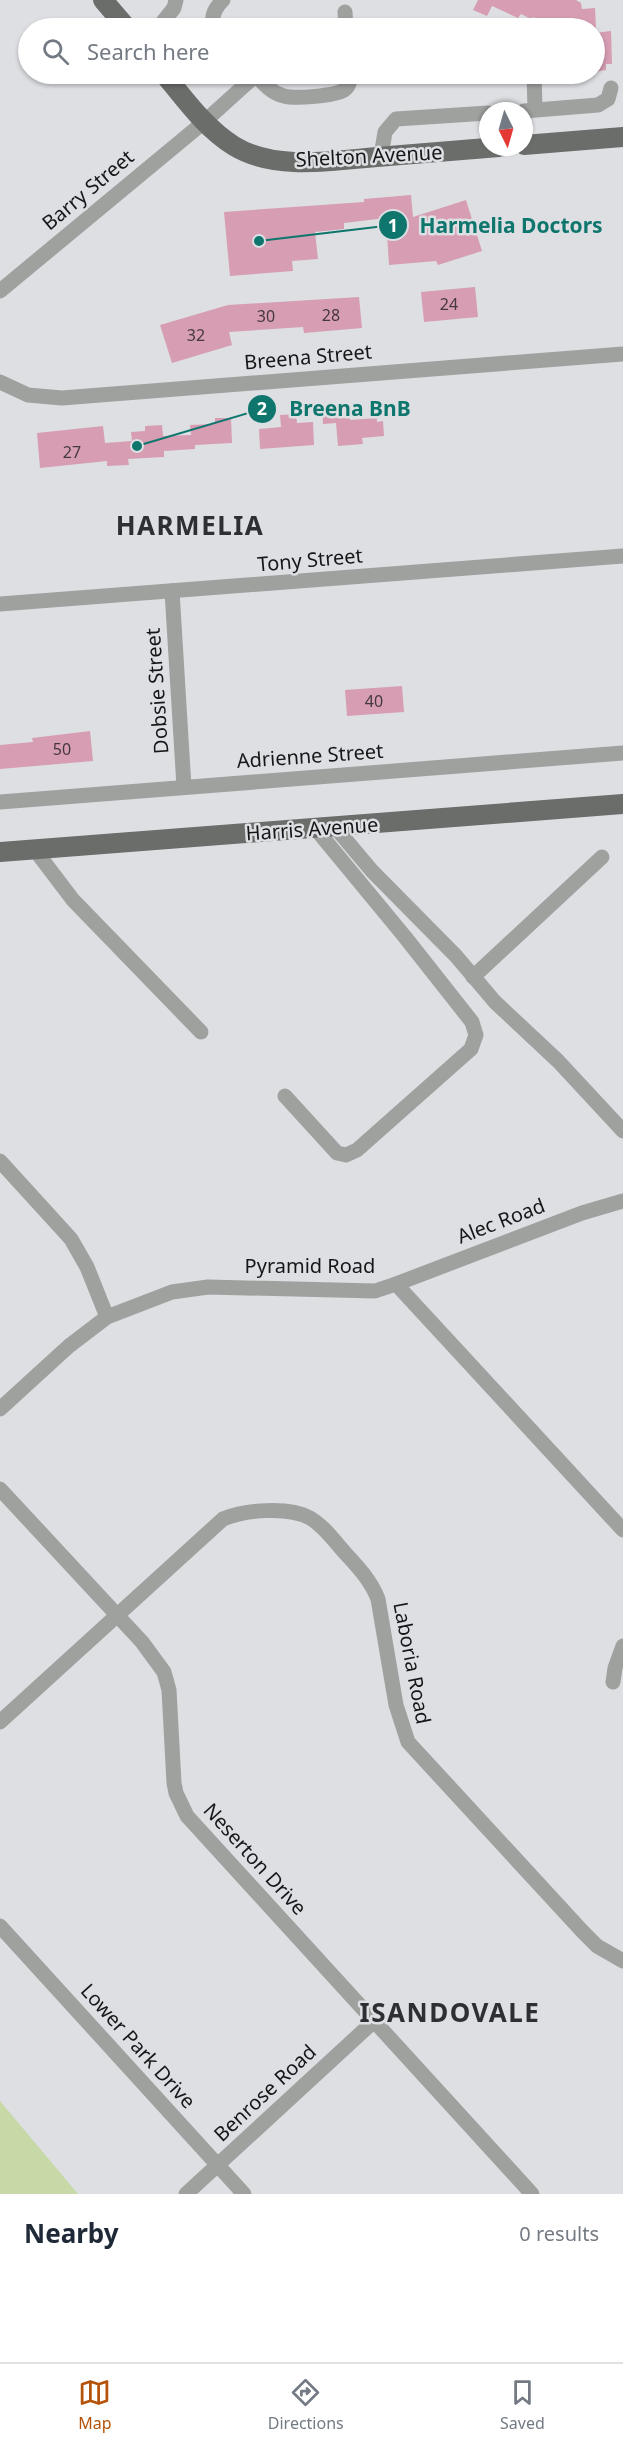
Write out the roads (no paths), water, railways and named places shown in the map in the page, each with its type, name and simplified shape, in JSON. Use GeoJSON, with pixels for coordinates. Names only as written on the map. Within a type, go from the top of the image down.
{"type":"FeatureCollection","features":[{"type":"Feature","properties":{"kind":"main road"},"geometry":{"type":"LineString","coordinates":[[104,0],[119,18]]}},
{"type":"Feature","properties":{"kind":"main road","name":"Shelton Avenue"},"geometry":{"type":"LineString","coordinates":[[172,84],[204,122],[235,147],[269,158],[305,161],[479,149]]}},
{"type":"Feature","properties":{"kind":"main road"},"geometry":{"type":"LineString","coordinates":[[533,144],[623,137]]}},
{"type":"Feature","properties":{"kind":"main road","name":"Harris Avenue"},"geometry":{"type":"LineString","coordinates":[[0,852],[623,804]]}},
{"type":"Feature","properties":{"kind":"street"},"geometry":{"type":"LineString","coordinates":[[166,18],[174,8],[176,0]]}},
{"type":"Feature","properties":{"kind":"street"},"geometry":{"type":"LineString","coordinates":[[213,18],[217,6],[223,0]]}},
{"type":"Feature","properties":{"kind":"street"},"geometry":{"type":"LineString","coordinates":[[345,12],[345,18]]}},
{"type":"Feature","properties":{"kind":"street","name":"Barry Street"},"geometry":{"type":"LineString","coordinates":[[0,291],[204,122],[245,84]]}},
{"type":"Feature","properties":{"kind":"street"},"geometry":{"type":"LineString","coordinates":[[266,84],[277,94],[297,97],[336,94],[349,84]]}},
{"type":"Feature","properties":{"kind":"street"},"geometry":{"type":"LineString","coordinates":[[530,102],[533,84]]}},
{"type":"Feature","properties":{"kind":"street"},"geometry":{"type":"LineString","coordinates":[[533,110],[598,105],[608,99],[611,88]]}},
{"type":"Feature","properties":{"kind":"street"},"geometry":{"type":"LineString","coordinates":[[381,156],[386,132],[396,119],[479,114]]}},
{"type":"Feature","properties":{"kind":"street","name":"Breena Street"},"geometry":{"type":"LineString","coordinates":[[0,382],[28,395],[62,398],[623,354]]}},
{"type":"Feature","properties":{"kind":"street","name":"Tony Street"},"geometry":{"type":"LineString","coordinates":[[0,604],[623,556]]}},
{"type":"Feature","properties":{"kind":"street","name":"Dobsie Street"},"geometry":{"type":"LineString","coordinates":[[172,591],[184,787]]}},
{"type":"Feature","properties":{"kind":"street","name":"Adrienne Street"},"geometry":{"type":"LineString","coordinates":[[0,802],[623,753]]}},
{"type":"Feature","properties":{"kind":"street"},"geometry":{"type":"LineString","coordinates":[[335,827],[372,871],[456,956],[495,1002],[558,1060],[623,1131]]}},
{"type":"Feature","properties":{"kind":"street"},"geometry":{"type":"LineString","coordinates":[[285,1096],[337,1153],[346,1155],[357,1150],[471,1048],[476,1035],[466,1013],[315,828]]}},
{"type":"Feature","properties":{"kind":"street"},"geometry":{"type":"LineString","coordinates":[[35,850],[74,900],[201,1032]]}},
{"type":"Feature","properties":{"kind":"street"},"geometry":{"type":"LineString","coordinates":[[473,977],[602,857]]}},
{"type":"Feature","properties":{"kind":"street"},"geometry":{"type":"LineString","coordinates":[[0,1161],[71,1239],[87,1267],[107,1317]]}},
{"type":"Feature","properties":{"kind":"street","name":"Alec Road"},"geometry":{"type":"LineString","coordinates":[[396,1284],[582,1212],[623,1201]]}},
{"type":"Feature","properties":{"kind":"street","name":"Pyramid Road"},"geometry":{"type":"LineString","coordinates":[[0,1409],[69,1346],[107,1317],[172,1292],[196,1288],[375,1291],[396,1284],[623,1530]]}},
{"type":"Feature","properties":{"kind":"street","name":"Neserton Drive"},"geometry":{"type":"LineString","coordinates":[[0,1489],[155,1659],[167,1680],[174,1784],[186,1816],[532,2194]]}},
{"type":"Feature","properties":{"kind":"street","name":"Laboria Road"},"geometry":{"type":"LineString","coordinates":[[0,1722],[223,1519],[241,1513],[262,1511],[298,1514],[309,1518],[354,1562],[374,1587],[399,1719],[408,1742],[597,1947],[623,1961]]}},
{"type":"Feature","properties":{"kind":"street"},"geometry":{"type":"LineString","coordinates":[[613,1682],[615,1668],[623,1646]]}},
{"type":"Feature","properties":{"kind":"street","name":"Lower Park Drive"},"geometry":{"type":"LineString","coordinates":[[0,1926],[244,2194]]}},
{"type":"Feature","properties":{"kind":"street","name":"Benrose Road"},"geometry":{"type":"LineString","coordinates":[[186,2194],[373,2022]]}},
{"type":"Feature","properties":{"kind":"place","name":"Harmelia Doctors"},"geometry":{"type":"Point","coordinates":[259,241]}},
{"type":"Feature","properties":{"kind":"place","name":"Breena BnB"},"geometry":{"type":"Point","coordinates":[137,446]}},
{"type":"Feature","properties":{"kind":"district","name":"HARMELIA"},"geometry":{"type":"Point","coordinates":[190,526]}},
{"type":"Feature","properties":{"kind":"district","name":"ISANDOVALE"},"geometry":{"type":"Point","coordinates":[450,2013]}}]}
